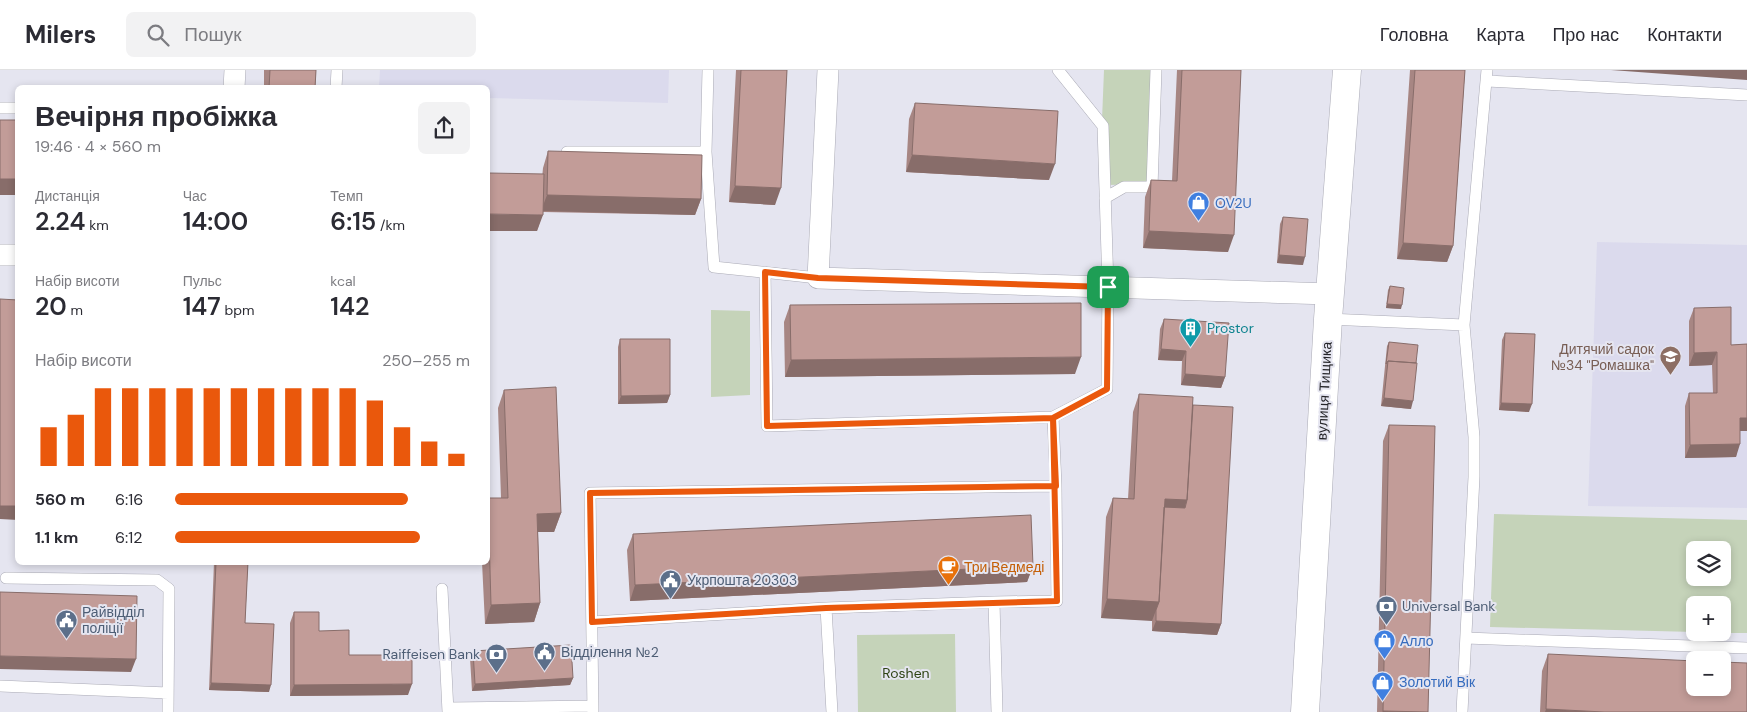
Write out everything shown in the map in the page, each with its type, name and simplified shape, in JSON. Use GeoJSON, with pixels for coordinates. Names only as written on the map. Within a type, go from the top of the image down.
{"type":"FeatureCollection","features":[{"type":"Feature","properties":{"kind":"main road","name":"вулиця Тищика"},"geometry":{"type":"LineString","coordinates":[[1305,712],[1329,307],[1347,70]]}},
{"type":"Feature","properties":{"kind":"street"},"geometry":{"type":"LineString","coordinates":[[234,85],[235,70]]}},
{"type":"Feature","properties":{"kind":"street"},"geometry":{"type":"LineString","coordinates":[[828,70],[818,278],[1108,287],[1329,307]]}},
{"type":"Feature","properties":{"kind":"street"},"geometry":{"type":"LineString","coordinates":[[0,255],[15,255]]}},
{"type":"Feature","properties":{"kind":"lane"},"geometry":{"type":"LineString","coordinates":[[336,85],[337,70]]}},
{"type":"Feature","properties":{"kind":"lane"},"geometry":{"type":"LineString","coordinates":[[708,70],[706,152],[714,267],[818,278]]}},
{"type":"Feature","properties":{"kind":"lane"},"geometry":{"type":"LineString","coordinates":[[765,272],[767,426],[1053,418],[1107,389],[1108,287],[1103,126],[1058,70]]}},
{"type":"Feature","properties":{"kind":"lane"},"geometry":{"type":"LineString","coordinates":[[1105,198],[1124,187],[1152,186],[1156,70]]}},
{"type":"Feature","properties":{"kind":"lane"},"geometry":{"type":"LineString","coordinates":[[1462,712],[1474,478],[1474,437],[1464,325],[1487,76],[1747,95]]}},
{"type":"Feature","properties":{"kind":"lane"},"geometry":{"type":"LineString","coordinates":[[0,108],[15,108]]}},
{"type":"Feature","properties":{"kind":"lane"},"geometry":{"type":"LineString","coordinates":[[556,152],[706,152]]}},
{"type":"Feature","properties":{"kind":"lane"},"geometry":{"type":"LineString","coordinates":[[1329,307],[1464,325]]}},
{"type":"Feature","properties":{"kind":"lane"},"geometry":{"type":"LineString","coordinates":[[592,622],[826,608],[1057,601],[1056,486],[1053,418]]}},
{"type":"Feature","properties":{"kind":"lane"},"geometry":{"type":"LineString","coordinates":[[442,590],[448,710],[593,709],[590,493],[1056,486]]}},
{"type":"Feature","properties":{"kind":"lane"},"geometry":{"type":"LineString","coordinates":[[6,578],[157,580],[169,589],[168,712]]}},
{"type":"Feature","properties":{"kind":"lane"},"geometry":{"type":"LineString","coordinates":[[994,602],[997,712]]}},
{"type":"Feature","properties":{"kind":"lane"},"geometry":{"type":"LineString","coordinates":[[826,608],[832,712]]}},
{"type":"Feature","properties":{"kind":"lane"},"geometry":{"type":"LineString","coordinates":[[1466,638],[1747,648]]}},
{"type":"Feature","properties":{"kind":"lane"},"geometry":{"type":"LineString","coordinates":[[0,686],[168,693]]}},
{"type":"Feature","properties":{"kind":"shaded area"},"geometry":{"type":"Polygon","coordinates":[[[380,70],[669,70],[668,103],[490,98],[490,85],[379,85],[380,70]]]}},
{"type":"Feature","properties":{"kind":"shaded area","name":"Дитячий садок №34 \"Ромашка\""},"geometry":{"type":"Polygon","coordinates":[[[1597,242],[1747,245],[1747,508],[1588,506],[1597,242]]]}},
{"type":"Feature","properties":{"kind":"green space"},"geometry":{"type":"Polygon","coordinates":[[[1104,70],[1153,70],[1150,184],[1107,185],[1102,120],[1104,70]]]}},
{"type":"Feature","properties":{"kind":"green space"},"geometry":{"type":"Polygon","coordinates":[[[711,310],[750,311],[750,395],[711,397],[711,310]]]}},
{"type":"Feature","properties":{"kind":"green space"},"geometry":{"type":"Polygon","coordinates":[[[1494,514],[1747,520],[1747,633],[1731,633],[1731,596],[1686,596],[1686,632],[1490,627],[1494,514]]]}},
{"type":"Feature","properties":{"kind":"green space","name":"Roshen"},"geometry":{"type":"Polygon","coordinates":[[[955,634],[956,712],[858,712],[857,635],[955,634]]]}},
{"type":"Feature","properties":{"kind":"building"},"geometry":{"type":"Polygon","coordinates":[[[270,70],[316,70],[315,85],[269,85],[270,70]]]}},
{"type":"Feature","properties":{"kind":"building"},"geometry":{"type":"Polygon","coordinates":[[[741,70],[787,70],[781,188],[735,186],[741,70]]]}},
{"type":"Feature","properties":{"kind":"building"},"geometry":{"type":"Polygon","coordinates":[[[1182,70],[1241,70],[1234,235],[1149,231],[1151,180],[1177,181],[1182,70]]]}},
{"type":"Feature","properties":{"kind":"building"},"geometry":{"type":"Polygon","coordinates":[[[1415,70],[1465,70],[1453,246],[1403,243],[1415,70]]]}},
{"type":"Feature","properties":{"kind":"building"},"geometry":{"type":"Polygon","coordinates":[[[915,103],[1058,111],[1055,164],[912,155],[915,103]]]}},
{"type":"Feature","properties":{"kind":"building"},"geometry":{"type":"Polygon","coordinates":[[[0,120],[15,120],[15,179],[0,179],[0,120]]]}},
{"type":"Feature","properties":{"kind":"building"},"geometry":{"type":"Polygon","coordinates":[[[548,151],[702,155],[701,199],[547,195],[548,151]]]}},
{"type":"Feature","properties":{"kind":"building"},"geometry":{"type":"Polygon","coordinates":[[[490,173],[544,174],[543,215],[490,214],[490,173]]]}},
{"type":"Feature","properties":{"kind":"building"},"geometry":{"type":"Polygon","coordinates":[[[1283,217],[1308,219],[1305,257],[1279,255],[1283,217]]]}},
{"type":"Feature","properties":{"kind":"building"},"geometry":{"type":"Polygon","coordinates":[[[1390,286],[1404,288],[1402,305],[1387,304],[1390,286]]]}},
{"type":"Feature","properties":{"kind":"building"},"geometry":{"type":"Polygon","coordinates":[[[0,299],[15,300],[15,506],[0,506],[0,299]]]}},
{"type":"Feature","properties":{"kind":"building"},"geometry":{"type":"Polygon","coordinates":[[[1081,303],[1081,357],[791,360],[790,305],[1081,303]]]}},
{"type":"Feature","properties":{"kind":"building"},"geometry":{"type":"Polygon","coordinates":[[[1731,307],[1731,345],[1747,344],[1747,418],[1740,418],[1740,444],[1690,445],[1689,393],[1717,393],[1717,352],[1694,353],[1694,308],[1731,307]]]}},
{"type":"Feature","properties":{"kind":"building","name":"Prostor"},"geometry":{"type":"Polygon","coordinates":[[[1164,319],[1229,323],[1225,377],[1185,374],[1186,351],[1161,349],[1164,319]]]}},
{"type":"Feature","properties":{"kind":"building"},"geometry":{"type":"Polygon","coordinates":[[[1505,333],[1535,334],[1532,404],[1501,403],[1505,333]]]}},
{"type":"Feature","properties":{"kind":"building"},"geometry":{"type":"Polygon","coordinates":[[[620,339],[670,339],[670,395],[621,396],[620,339]]]}},
{"type":"Feature","properties":{"kind":"building"},"geometry":{"type":"Polygon","coordinates":[[[1389,342],[1418,345],[1416,363],[1388,361],[1386,364],[1389,342]]]}},
{"type":"Feature","properties":{"kind":"building"},"geometry":{"type":"Polygon","coordinates":[[[1388,361],[1417,363],[1413,401],[1384,398],[1388,361]]]}},
{"type":"Feature","properties":{"kind":"building"},"geometry":{"type":"Polygon","coordinates":[[[556,387],[561,513],[537,514],[540,603],[491,605],[490,498],[508,498],[504,390],[556,387]]]}},
{"type":"Feature","properties":{"kind":"building"},"geometry":{"type":"Polygon","coordinates":[[[1139,394],[1193,397],[1187,500],[1165,499],[1159,602],[1107,599],[1113,498],[1134,499],[1139,394]]]}},
{"type":"Feature","properties":{"kind":"building"},"geometry":{"type":"Polygon","coordinates":[[[1193,405],[1233,407],[1221,624],[1156,621],[1156,610],[1159,602],[1164,507],[1185,508],[1193,405]]]}},
{"type":"Feature","properties":{"kind":"building"},"geometry":{"type":"Polygon","coordinates":[[[1389,425],[1435,426],[1428,712],[1383,711],[1389,425]]]}},
{"type":"Feature","properties":{"kind":"building"},"geometry":{"type":"Polygon","coordinates":[[[1031,515],[1033,566],[635,585],[633,534],[1031,515]]]}},
{"type":"Feature","properties":{"kind":"building"},"geometry":{"type":"Polygon","coordinates":[[[216,565],[248,565],[245,623],[274,624],[271,685],[211,683],[216,565]]]}},
{"type":"Feature","properties":{"kind":"building","name":"Райвідділ поліції"},"geometry":{"type":"Polygon","coordinates":[[[0,592],[137,596],[136,659],[0,656],[0,592]]]}},
{"type":"Feature","properties":{"kind":"building"},"geometry":{"type":"Polygon","coordinates":[[[294,612],[319,612],[319,631],[349,630],[349,655],[412,655],[412,684],[294,685],[294,612]]]}},
{"type":"Feature","properties":{"kind":"building"},"geometry":{"type":"Polygon","coordinates":[[[571,645],[573,678],[475,684],[473,651],[571,645]]]}},
{"type":"Feature","properties":{"kind":"building"},"geometry":{"type":"Polygon","coordinates":[[[1548,654],[1686,661],[1686,696],[1731,696],[1731,662],[1747,663],[1747,712],[1604,712],[1546,709],[1548,654]]]}},
{"type":"Feature","properties":{"kind":"place","name":"OV2U"},"geometry":{"type":"Point","coordinates":[1199,222]}},
{"type":"Feature","properties":{"kind":"place","name":"Prostor"},"geometry":{"type":"Point","coordinates":[1191,347]}},
{"type":"Feature","properties":{"kind":"place","name":"Дитячий садок №34 \"Ромашка\""},"geometry":{"type":"Point","coordinates":[1670,376]}},
{"type":"Feature","properties":{"kind":"place","name":"Три Ведмеді"},"geometry":{"type":"Point","coordinates":[948,586]}},
{"type":"Feature","properties":{"kind":"place","name":"Укрпошта 20303"},"geometry":{"type":"Point","coordinates":[671,599]}},
{"type":"Feature","properties":{"kind":"place","name":"Universal Bank"},"geometry":{"type":"Point","coordinates":[1386,625]}},
{"type":"Feature","properties":{"kind":"place","name":"Райвідділ поліції"},"geometry":{"type":"Point","coordinates":[66,639]}},
{"type":"Feature","properties":{"kind":"place","name":"Алло"},"geometry":{"type":"Point","coordinates":[1384,660]}},
{"type":"Feature","properties":{"kind":"place","name":"Відділення №2"},"geometry":{"type":"Point","coordinates":[545,671]}},
{"type":"Feature","properties":{"kind":"place","name":"Raiffeisen Bank"},"geometry":{"type":"Point","coordinates":[496,673]}},
{"type":"Feature","properties":{"kind":"place","name":"Золотий Вік"},"geometry":{"type":"Point","coordinates":[1383,701]}},
{"type":"Feature","properties":{"kind":"route"},"geometry":{"type":"LineString","coordinates":[[1108,287],[818,278],[765,272],[767,426],[1053,418],[1056,486],[1057,601],[826,608],[592,622],[590,493],[1056,486],[1053,418],[1107,389],[1108,287]]}}]}
